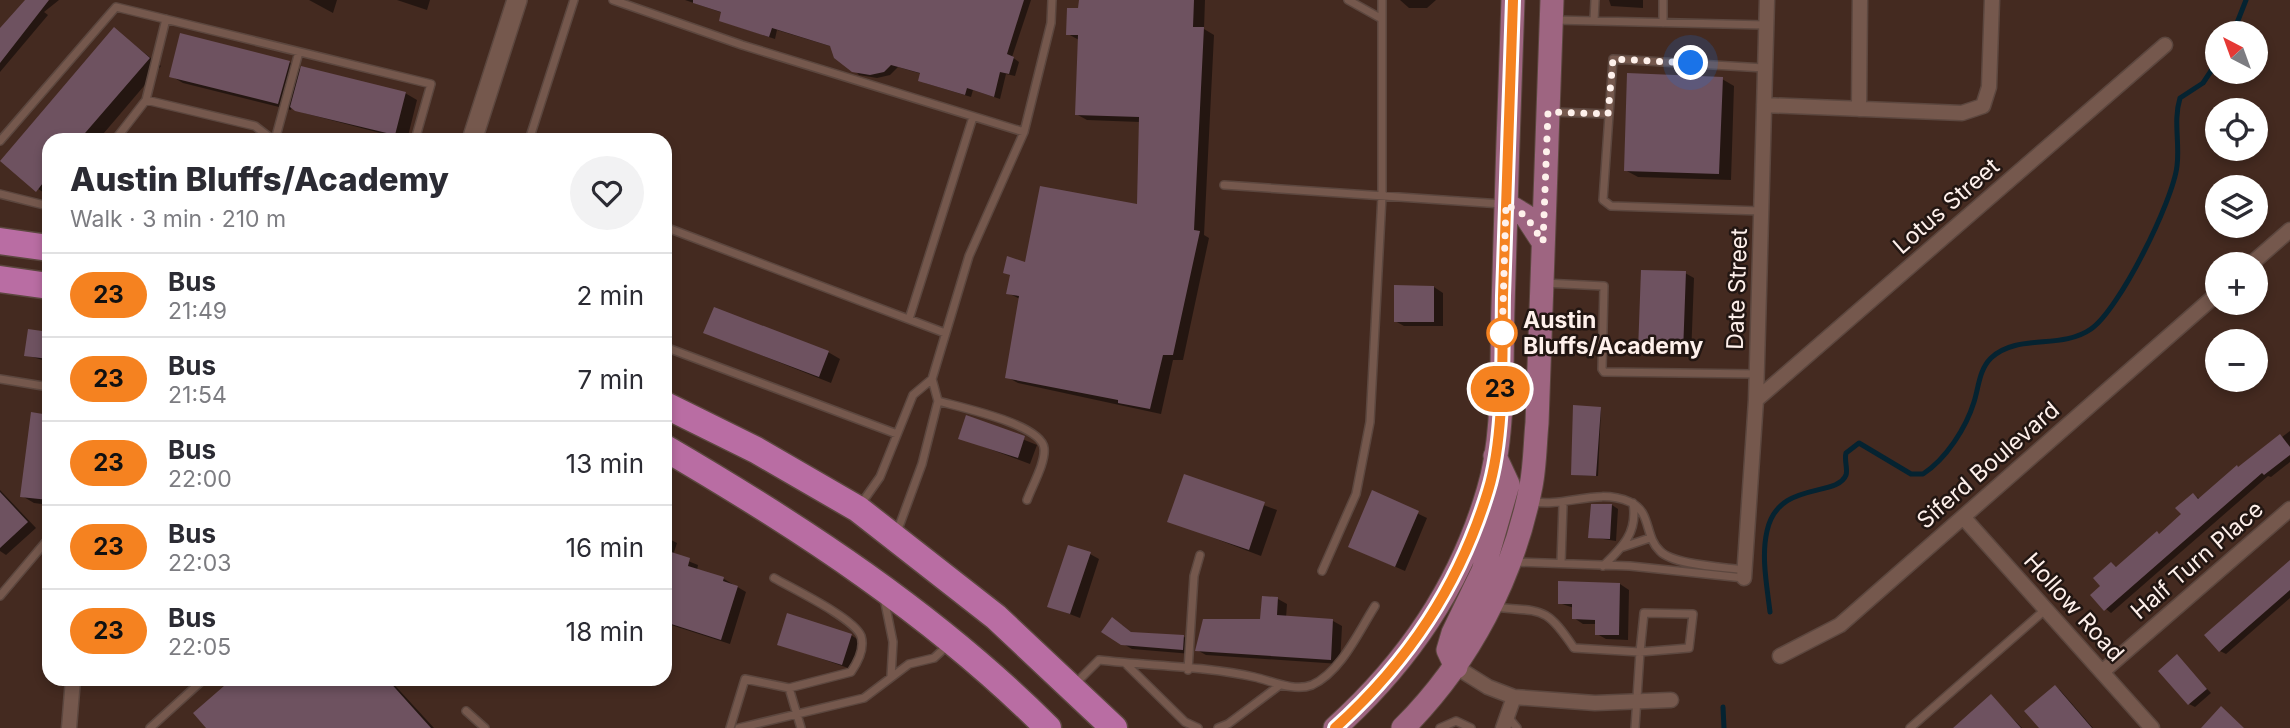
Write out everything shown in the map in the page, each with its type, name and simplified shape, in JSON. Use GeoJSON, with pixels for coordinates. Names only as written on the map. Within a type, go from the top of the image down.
{"type":"FeatureCollection","features":[{"type":"Feature","properties":{"kind":"highway"},"geometry":{"type":"LineString","coordinates":[[0,241],[42,247]]}},
{"type":"Feature","properties":{"kind":"highway"},"geometry":{"type":"LineString","coordinates":[[0,279],[42,285]]}},
{"type":"Feature","properties":{"kind":"highway"},"geometry":{"type":"LineString","coordinates":[[672,408],[756,450],[858,509],[996,617],[1073,686],[1114,728]]}},
{"type":"Feature","properties":{"kind":"highway"},"geometry":{"type":"LineString","coordinates":[[672,452],[761,504],[882,586],[951,641],[1048,728]]}},
{"type":"Feature","properties":{"kind":"main road"},"geometry":{"type":"LineString","coordinates":[[1335,728],[1397,667],[1445,594],[1478,520],[1495,456],[1513,0]]}},
{"type":"Feature","properties":{"kind":"main road"},"geometry":{"type":"LineString","coordinates":[[1403,728],[1455,667],[1490,607],[1509,562],[1527,500],[1537,422],[1552,10]]}},
{"type":"Feature","properties":{"kind":"main road"},"geometry":{"type":"LineString","coordinates":[[1506,204],[1526,216],[1543,242]]}},
{"type":"Feature","properties":{"kind":"main road"},"geometry":{"type":"LineString","coordinates":[[1455,667],[1448,650],[1452,633],[1483,571],[1508,484],[1495,456]]}},
{"type":"Feature","properties":{"kind":"street"},"geometry":{"type":"LineString","coordinates":[[474,133],[517,0]]}},
{"type":"Feature","properties":{"kind":"street","name":"Date Street"},"geometry":{"type":"LineString","coordinates":[[1744,574],[1756,400],[1767,0]]}},
{"type":"Feature","properties":{"kind":"street"},"geometry":{"type":"LineString","coordinates":[[1859,109],[1860,0]]}},
{"type":"Feature","properties":{"kind":"street"},"geometry":{"type":"LineString","coordinates":[[1764,105],[1962,113],[1983,106],[1989,87],[1992,0]]}},
{"type":"Feature","properties":{"kind":"street","name":"Lotus Street"},"geometry":{"type":"LineString","coordinates":[[1756,400],[2165,45]]}},
{"type":"Feature","properties":{"kind":"street"},"geometry":{"type":"LineString","coordinates":[[2265,252],[2290,230]]}},
{"type":"Feature","properties":{"kind":"street","name":"Siferd Boulevard"},"geometry":{"type":"LineString","coordinates":[[1780,656],[1840,625],[2205,305]]}},
{"type":"Feature","properties":{"kind":"street","name":"Half Turn Place"},"geometry":{"type":"LineString","coordinates":[[2102,672],[2290,509]]}},
{"type":"Feature","properties":{"kind":"street","name":"Hollow Road"},"geometry":{"type":"LineString","coordinates":[[1964,517],[2152,728]]}},
{"type":"Feature","properties":{"kind":"street"},"geometry":{"type":"LineString","coordinates":[[1455,667],[1488,687],[1514,697],[1637,703],[1671,700]]}},
{"type":"Feature","properties":{"kind":"street"},"geometry":{"type":"LineString","coordinates":[[69,728],[72,686]]}},
{"type":"Feature","properties":{"kind":"street"},"geometry":{"type":"LineString","coordinates":[[1509,724],[1514,697]]}},
{"type":"Feature","properties":{"kind":"lane"},"geometry":{"type":"LineString","coordinates":[[531,133],[574,0]]}},
{"type":"Feature","properties":{"kind":"lane"},"geometry":{"type":"LineString","coordinates":[[613,0],[742,45],[1024,132]]}},
{"type":"Feature","properties":{"kind":"lane"},"geometry":{"type":"LineString","coordinates":[[895,537],[922,464],[938,401],[932,379],[969,256],[1024,132],[1051,23],[1052,0]]}},
{"type":"Feature","properties":{"kind":"lane"},"geometry":{"type":"LineString","coordinates":[[1348,0],[1382,19]]}},
{"type":"Feature","properties":{"kind":"lane"},"geometry":{"type":"LineString","coordinates":[[1322,571],[1356,494],[1368,434],[1382,196],[1382,0]]}},
{"type":"Feature","properties":{"kind":"lane"},"geometry":{"type":"LineString","coordinates":[[1594,21],[1595,0]]}},
{"type":"Feature","properties":{"kind":"lane"},"geometry":{"type":"LineString","coordinates":[[1663,0],[1663,23]]}},
{"type":"Feature","properties":{"kind":"lane"},"geometry":{"type":"LineString","coordinates":[[0,141],[116,7],[430,84],[417,133]]}},
{"type":"Feature","properties":{"kind":"lane"},"geometry":{"type":"LineString","coordinates":[[1552,10],[1594,21],[1766,25]]}},
{"type":"Feature","properties":{"kind":"lane"},"geometry":{"type":"LineString","coordinates":[[120,133],[146,100],[166,19]]}},
{"type":"Feature","properties":{"kind":"lane"},"geometry":{"type":"LineString","coordinates":[[276,133],[299,51]]}},
{"type":"Feature","properties":{"kind":"lane"},"geometry":{"type":"LineString","coordinates":[[1762,211],[1607,204],[1603,200],[1613,59],[1765,68]]}},
{"type":"Feature","properties":{"kind":"lane"},"geometry":{"type":"LineString","coordinates":[[146,100],[255,126],[264,133]]}},
{"type":"Feature","properties":{"kind":"lane"},"geometry":{"type":"LineString","coordinates":[[1548,112],[1608,114]]}},
{"type":"Feature","properties":{"kind":"lane"},"geometry":{"type":"LineString","coordinates":[[909,319],[973,117]]}},
{"type":"Feature","properties":{"kind":"lane"},"geometry":{"type":"LineString","coordinates":[[1224,185],[1506,204]]}},
{"type":"Feature","properties":{"kind":"lane"},"geometry":{"type":"LineString","coordinates":[[0,194],[42,204]]}},
{"type":"Feature","properties":{"kind":"lane"},"geometry":{"type":"LineString","coordinates":[[672,230],[946,333]]}},
{"type":"Feature","properties":{"kind":"lane"},"geometry":{"type":"LineString","coordinates":[[1542,283],[1604,286],[1604,372],[1757,374]]}},
{"type":"Feature","properties":{"kind":"lane"},"geometry":{"type":"LineString","coordinates":[[672,350],[897,434]]}},
{"type":"Feature","properties":{"kind":"lane"},"geometry":{"type":"LineString","coordinates":[[858,509],[880,477],[913,395],[932,379]]}},
{"type":"Feature","properties":{"kind":"lane"},"geometry":{"type":"LineString","coordinates":[[0,380],[42,386]]}},
{"type":"Feature","properties":{"kind":"lane"},"geometry":{"type":"LineString","coordinates":[[938,401],[1027,428],[1041,440],[1045,451],[1027,500]]}},
{"type":"Feature","properties":{"kind":"lane"},"geometry":{"type":"LineString","coordinates":[[1527,500],[1563,504],[1575,502],[1585,496],[1618,498],[1633,503],[1643,513],[1650,538],[1660,552],[1674,559],[1744,574]]}},
{"type":"Feature","properties":{"kind":"lane"},"geometry":{"type":"LineString","coordinates":[[1603,566],[1623,547],[1633,530],[1633,503]]}},
{"type":"Feature","properties":{"kind":"lane"},"geometry":{"type":"LineString","coordinates":[[1561,563],[1563,504]]}},
{"type":"Feature","properties":{"kind":"lane"},"geometry":{"type":"LineString","coordinates":[[1623,547],[1650,538]]}},
{"type":"Feature","properties":{"kind":"lane"},"geometry":{"type":"LineString","coordinates":[[0,596],[42,546]]}},
{"type":"Feature","properties":{"kind":"lane"},"geometry":{"type":"LineString","coordinates":[[1188,670],[1194,576],[1200,555]]}},
{"type":"Feature","properties":{"kind":"lane"},"geometry":{"type":"LineString","coordinates":[[1509,562],[1744,574]]}},
{"type":"Feature","properties":{"kind":"lane"},"geometry":{"type":"LineString","coordinates":[[730,728],[745,679],[789,688],[851,672],[862,649],[860,635],[850,623],[774,578]]}},
{"type":"Feature","properties":{"kind":"lane"},"geometry":{"type":"LineString","coordinates":[[882,586],[893,642],[891,677]]}},
{"type":"Feature","properties":{"kind":"lane"},"geometry":{"type":"LineString","coordinates":[[1073,686],[1099,660],[1253,677],[1280,685],[1314,684],[1335,667],[1375,606]]}},
{"type":"Feature","properties":{"kind":"lane"},"geometry":{"type":"LineString","coordinates":[[1490,607],[1542,612],[1554,619],[1574,648],[1640,652],[1689,648],[1693,614],[1644,613],[1640,652],[1635,728]]}},
{"type":"Feature","properties":{"kind":"lane"},"geometry":{"type":"LineString","coordinates":[[1910,728],[2046,610]]}},
{"type":"Feature","properties":{"kind":"lane"},"geometry":{"type":"LineString","coordinates":[[738,728],[798,716],[864,698],[880,689],[909,664],[934,658],[951,641]]}},
{"type":"Feature","properties":{"kind":"lane"},"geometry":{"type":"LineString","coordinates":[[1125,663],[1185,723],[1198,728]]}},
{"type":"Feature","properties":{"kind":"lane"},"geometry":{"type":"LineString","coordinates":[[1218,728],[1228,724],[1280,685]]}},
{"type":"Feature","properties":{"kind":"lane"},"geometry":{"type":"LineString","coordinates":[[150,728],[196,686]]}},
{"type":"Feature","properties":{"kind":"lane"},"geometry":{"type":"LineString","coordinates":[[789,688],[801,728]]}},
{"type":"Feature","properties":{"kind":"lane"},"geometry":{"type":"LineString","coordinates":[[466,711],[485,728]]}},
{"type":"Feature","properties":{"kind":"lane"},"geometry":{"type":"LineString","coordinates":[[1440,728],[1456,721],[1471,728]]}},
{"type":"Feature","properties":{"kind":"building"},"geometry":{"type":"Polygon","coordinates":[[[25,0],[49,0],[0,63],[0,28],[25,0]]]}},
{"type":"Feature","properties":{"kind":"building"},"geometry":{"type":"Polygon","coordinates":[[[693,0],[1024,0],[1007,54],[1014,57],[1009,74],[1000,72],[994,97],[967,88],[965,95],[918,81],[920,73],[891,65],[884,72],[870,75],[852,72],[834,58],[830,46],[772,28],[769,37],[719,21],[721,12],[693,3],[693,0]]]}},
{"type":"Feature","properties":{"kind":"building"},"geometry":{"type":"Polygon","coordinates":[[[1079,0],[1194,0],[1193,27],[1204,27],[1194,230],[1200,231],[1173,355],[1163,355],[1150,409],[1118,403],[1118,400],[1005,378],[1019,296],[1006,294],[1010,275],[1003,273],[1007,256],[1025,262],[1040,186],[1137,204],[1139,117],[1075,115],[1078,35],[1066,35],[1067,8],[1078,8],[1079,0]]]}},
{"type":"Feature","properties":{"kind":"building"},"geometry":{"type":"Polygon","coordinates":[[[114,27],[150,58],[85,133],[42,133],[42,184],[36,192],[0,161],[114,27]]]}},
{"type":"Feature","properties":{"kind":"building"},"geometry":{"type":"Polygon","coordinates":[[[180,33],[290,61],[278,104],[169,77],[180,33]]]}},
{"type":"Feature","properties":{"kind":"building"},"geometry":{"type":"Polygon","coordinates":[[[301,66],[406,92],[396,133],[295,111],[290,107],[301,66]]]}},
{"type":"Feature","properties":{"kind":"building"},"geometry":{"type":"Polygon","coordinates":[[[1627,73],[1723,77],[1719,174],[1624,171],[1627,73]]]}},
{"type":"Feature","properties":{"kind":"building"},"geometry":{"type":"Polygon","coordinates":[[[1641,270],[1686,271],[1683,353],[1638,351],[1641,270]]]}},
{"type":"Feature","properties":{"kind":"building"},"geometry":{"type":"Polygon","coordinates":[[[1394,285],[1434,286],[1434,322],[1394,322],[1394,285]]]}},
{"type":"Feature","properties":{"kind":"building"},"geometry":{"type":"Polygon","coordinates":[[[714,307],[829,351],[819,377],[703,333],[714,307]]]}},
{"type":"Feature","properties":{"kind":"building"},"geometry":{"type":"Polygon","coordinates":[[[28,329],[42,331],[42,358],[24,356],[28,329]]]}},
{"type":"Feature","properties":{"kind":"building"},"geometry":{"type":"Polygon","coordinates":[[[1573,405],[1601,407],[1596,476],[1571,475],[1573,405]]]}},
{"type":"Feature","properties":{"kind":"building"},"geometry":{"type":"Polygon","coordinates":[[[31,412],[42,414],[42,499],[20,497],[31,412]]]}},
{"type":"Feature","properties":{"kind":"building"},"geometry":{"type":"Polygon","coordinates":[[[966,415],[1025,436],[1018,458],[958,439],[966,415]]]}},
{"type":"Feature","properties":{"kind":"building"},"geometry":{"type":"Polygon","coordinates":[[[2280,434],[2290,447],[2290,455],[2264,475],[2262,473],[2104,611],[2090,595],[2100,586],[2093,578],[2111,562],[2116,567],[2157,531],[2159,534],[2181,514],[2175,508],[2193,493],[2198,499],[2237,465],[2238,467],[2280,434]]]}},
{"type":"Feature","properties":{"kind":"building"},"geometry":{"type":"Polygon","coordinates":[[[1184,474],[1265,502],[1249,550],[1167,522],[1184,474]]]}},
{"type":"Feature","properties":{"kind":"building"},"geometry":{"type":"Polygon","coordinates":[[[1372,490],[1419,511],[1395,567],[1348,547],[1372,490]]]}},
{"type":"Feature","properties":{"kind":"building"},"geometry":{"type":"Polygon","coordinates":[[[0,492],[28,522],[0,548],[0,492]]]}},
{"type":"Feature","properties":{"kind":"building"},"geometry":{"type":"Polygon","coordinates":[[[1591,504],[1612,504],[1610,539],[1588,538],[1591,504]]]}},
{"type":"Feature","properties":{"kind":"building"},"geometry":{"type":"Polygon","coordinates":[[[1068,545],[1091,552],[1070,614],[1047,607],[1068,545]]]}},
{"type":"Feature","properties":{"kind":"building"},"geometry":{"type":"Polygon","coordinates":[[[672,552],[690,558],[688,566],[724,577],[723,581],[738,586],[721,640],[672,624],[672,552]]]}},
{"type":"Feature","properties":{"kind":"building"},"geometry":{"type":"Polygon","coordinates":[[[2290,560],[2290,590],[2219,652],[2204,635],[2290,560]]]}},
{"type":"Feature","properties":{"kind":"building"},"geometry":{"type":"Polygon","coordinates":[[[1558,581],[1620,583],[1619,635],[1595,635],[1595,620],[1572,619],[1572,604],[1558,604],[1558,581]]]}},
{"type":"Feature","properties":{"kind":"building"},"geometry":{"type":"Polygon","coordinates":[[[1262,596],[1278,597],[1277,615],[1333,619],[1331,660],[1195,651],[1203,619],[1260,619],[1262,596]]]}},
{"type":"Feature","properties":{"kind":"building"},"geometry":{"type":"Polygon","coordinates":[[[787,613],[852,634],[842,665],[777,645],[787,613]]]}},
{"type":"Feature","properties":{"kind":"building"},"geometry":{"type":"Polygon","coordinates":[[[1112,617],[1131,632],[1184,635],[1183,650],[1121,645],[1101,632],[1112,617]]]}},
{"type":"Feature","properties":{"kind":"building"},"geometry":{"type":"Polygon","coordinates":[[[2177,654],[2207,689],[2188,705],[2158,671],[2177,654]]]}},
{"type":"Feature","properties":{"kind":"building"},"geometry":{"type":"Polygon","coordinates":[[[2055,685],[2092,728],[2039,728],[2024,711],[2055,685]]]}},
{"type":"Feature","properties":{"kind":"building"},"geometry":{"type":"Polygon","coordinates":[[[224,686],[393,686],[431,728],[206,728],[193,713],[224,686]]]}},
{"type":"Feature","properties":{"kind":"building"},"geometry":{"type":"Polygon","coordinates":[[[1991,694],[2021,728],[1953,728],[1991,694]]]}},
{"type":"Feature","properties":{"kind":"building"},"geometry":{"type":"Polygon","coordinates":[[[2221,706],[2244,728],[2201,728],[2221,706]]]}},
{"type":"Feature","properties":{"kind":"waterway"},"geometry":{"type":"LineString","coordinates":[[2238,21],[2246,0]]}},
{"type":"Feature","properties":{"kind":"waterway"},"geometry":{"type":"LineString","coordinates":[[1770,612],[1765,572],[1765,541],[1773,515],[1783,504],[1794,497],[1840,482],[1846,475],[1846,453],[1859,443],[1911,474],[1923,474],[1940,460],[1960,432],[1974,402],[1982,373],[1991,358],[2014,346],[2079,335],[2103,318],[2143,254],[2166,204],[2177,166],[2177,115],[2180,98],[2205,80]]}},
{"type":"Feature","properties":{"kind":"waterway"},"geometry":{"type":"LineString","coordinates":[[1723,707],[1724,728]]}},
{"type":"Feature","properties":{"kind":"bus line","name":"23"},"geometry":{"type":"LineString","coordinates":[[1335,728],[1372,695],[1397,667],[1419,635],[1445,594],[1464,556],[1489,489],[1495,456],[1501,369],[1513,0]]}},
{"type":"Feature","properties":{"kind":"place","name":"Austin Bluffs/Academy"},"geometry":{"type":"Point","coordinates":[1502,333]}},
{"type":"Feature","properties":{"kind":"route"},"geometry":{"type":"LineString","coordinates":[[1502,333],[1502,341],[1506,204],[1526,216],[1543,242],[1548,112],[1608,114],[1610,63],[1613,59],[1691,63]]}}]}
